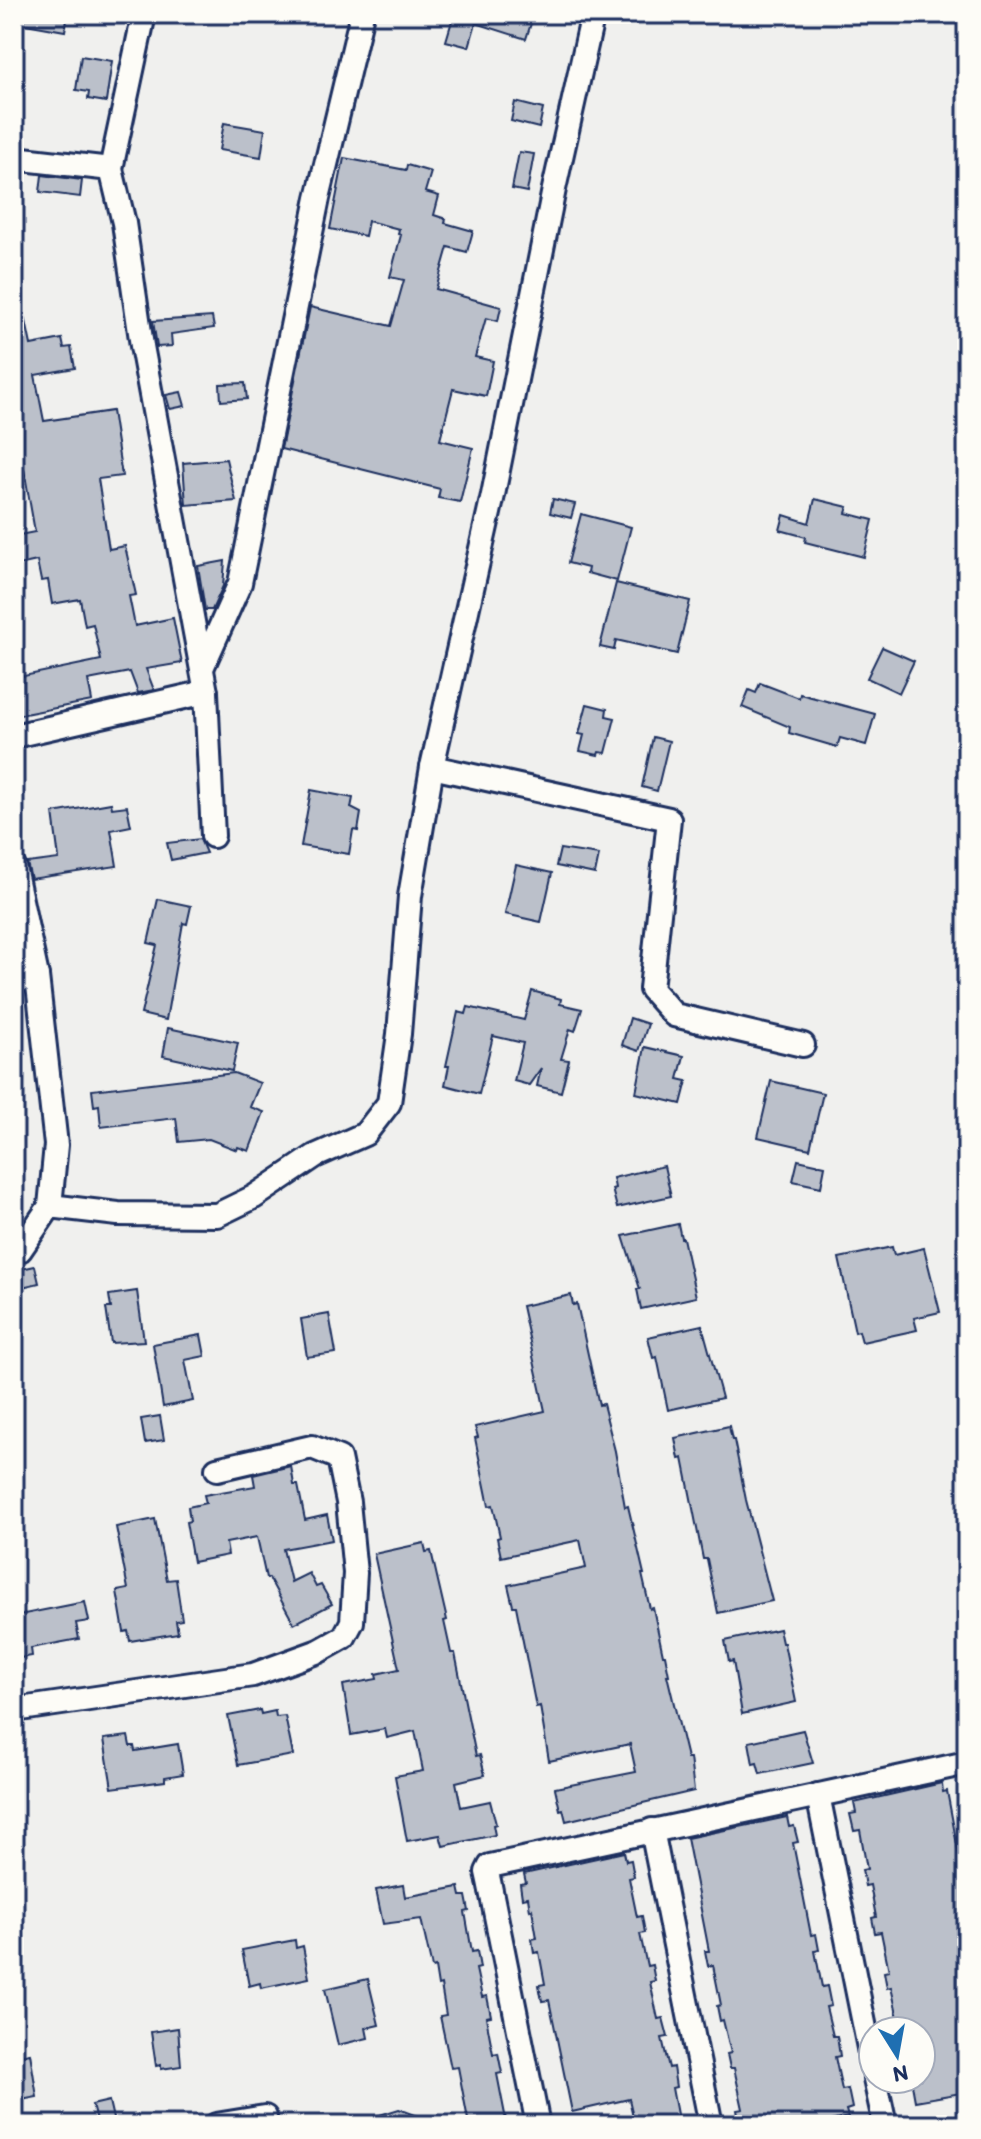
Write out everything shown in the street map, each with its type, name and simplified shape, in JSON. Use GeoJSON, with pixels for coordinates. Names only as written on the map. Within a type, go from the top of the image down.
{"type":"FeatureCollection","features":[{"type":"Feature","properties":{"kind":"street"},"geometry":{"type":"LineString","coordinates":[[144,14],[111,169],[124,223],[142,346],[206,692],[213,836]]}},
{"type":"Feature","properties":{"kind":"street"},"geometry":{"type":"LineString","coordinates":[[202,668],[240,583],[318,198],[362,14]]}},
{"type":"Feature","properties":{"kind":"street"},"geometry":{"type":"LineString","coordinates":[[50,1206],[118,1214],[217,1215],[254,1197],[315,1156],[365,1134],[389,1103],[399,1034],[410,896],[432,767],[493,495],[551,204],[593,14]]}},
{"type":"Feature","properties":{"kind":"street"},"geometry":{"type":"LineString","coordinates":[[14,158],[111,169]]}},
{"type":"Feature","properties":{"kind":"street"},"geometry":{"type":"LineString","coordinates":[[14,736],[206,692]]}},
{"type":"Feature","properties":{"kind":"street"},"geometry":{"type":"LineString","coordinates":[[432,767],[669,819],[651,989],[674,1015],[803,1045]]}},
{"type":"Feature","properties":{"kind":"street"},"geometry":{"type":"LineString","coordinates":[[14,867],[37,976],[56,1145],[50,1206],[20,1250],[14,1252]]}},
{"type":"Feature","properties":{"kind":"street"},"geometry":{"type":"LineString","coordinates":[[14,981],[37,976]]}},
{"type":"Feature","properties":{"kind":"street"},"geometry":{"type":"LineString","coordinates":[[14,1710],[253,1675],[319,1651],[344,1637],[352,1622],[355,1573],[348,1502],[339,1458],[312,1447],[217,1469]]}},
{"type":"Feature","properties":{"kind":"street"},"geometry":{"type":"LineString","coordinates":[[538,2125],[487,1872],[490,1866],[967,1763]]}},
{"type":"Feature","properties":{"kind":"street"},"geometry":{"type":"LineString","coordinates":[[818,1795],[862,2015]]}},
{"type":"Feature","properties":{"kind":"street"},"geometry":{"type":"LineString","coordinates":[[652,1830],[711,2125]]}},
{"type":"Feature","properties":{"kind":"street"},"geometry":{"type":"LineString","coordinates":[[878,2095],[885,2125]]}},
{"type":"Feature","properties":{"kind":"street"},"geometry":{"type":"LineString","coordinates":[[229,2124],[265,2117]]}},
{"type":"Feature","properties":{"kind":"building"},"geometry":{"type":"Polygon","coordinates":[[[14,14],[68,14],[65,31],[14,22],[14,14]]]}},
{"type":"Feature","properties":{"kind":"building"},"geometry":{"type":"Polygon","coordinates":[[[454,14],[534,14],[526,39],[476,23],[469,47],[446,41],[454,14]]]}},
{"type":"Feature","properties":{"kind":"building"},"geometry":{"type":"Polygon","coordinates":[[[81,56],[112,61],[106,102],[88,99],[89,92],[76,90],[81,56]]]}},
{"type":"Feature","properties":{"kind":"building"},"geometry":{"type":"Polygon","coordinates":[[[515,102],[543,109],[539,128],[511,121],[515,102]]]}},
{"type":"Feature","properties":{"kind":"building"},"geometry":{"type":"Polygon","coordinates":[[[224,123],[265,130],[261,157],[219,150],[224,123]]]}},
{"type":"Feature","properties":{"kind":"building"},"geometry":{"type":"Polygon","coordinates":[[[519,152],[534,154],[527,192],[512,189],[519,152]]]}},
{"type":"Feature","properties":{"kind":"building"},"geometry":{"type":"Polygon","coordinates":[[[344,158],[406,170],[407,165],[431,172],[425,192],[439,196],[434,215],[446,219],[445,223],[473,231],[467,252],[448,247],[436,289],[501,307],[498,321],[486,318],[475,357],[493,361],[486,396],[453,389],[440,440],[473,448],[460,502],[438,498],[440,489],[281,449],[310,307],[391,326],[404,280],[390,277],[401,235],[398,234],[399,229],[368,221],[365,236],[330,229],[344,158]]]}},
{"type":"Feature","properties":{"kind":"building"},"geometry":{"type":"Polygon","coordinates":[[[42,175],[82,180],[80,197],[40,192],[42,175]]]}},
{"type":"Feature","properties":{"kind":"building"},"geometry":{"type":"Polygon","coordinates":[[[14,297],[21,297],[31,345],[62,339],[64,348],[71,347],[75,368],[35,375],[44,421],[112,411],[122,476],[98,479],[109,549],[125,546],[136,595],[129,596],[135,626],[173,618],[182,663],[146,669],[154,690],[138,693],[130,672],[88,680],[92,701],[14,716],[14,678],[101,660],[93,624],[85,626],[80,599],[52,604],[48,580],[41,581],[37,561],[14,566],[14,536],[35,532],[24,469],[14,471],[14,297]]]}},
{"type":"Feature","properties":{"kind":"building"},"geometry":{"type":"Polygon","coordinates":[[[212,317],[214,328],[171,334],[172,346],[157,347],[153,321],[212,317]]]}},
{"type":"Feature","properties":{"kind":"building"},"geometry":{"type":"Polygon","coordinates":[[[245,383],[247,399],[221,401],[220,384],[245,383]]]}},
{"type":"Feature","properties":{"kind":"building"},"geometry":{"type":"Polygon","coordinates":[[[181,392],[185,406],[170,409],[166,395],[181,392]]]}},
{"type":"Feature","properties":{"kind":"building"},"geometry":{"type":"Polygon","coordinates":[[[226,459],[236,501],[186,505],[183,463],[226,459]]]}},
{"type":"Feature","properties":{"kind":"building"},"geometry":{"type":"Polygon","coordinates":[[[553,499],[575,504],[571,518],[550,513],[553,499]]]}},
{"type":"Feature","properties":{"kind":"building"},"geometry":{"type":"Polygon","coordinates":[[[815,499],[848,507],[846,513],[873,520],[864,557],[805,542],[806,537],[780,530],[784,515],[809,523],[815,499]]]}},
{"type":"Feature","properties":{"kind":"building"},"geometry":{"type":"Polygon","coordinates":[[[581,514],[631,527],[617,581],[587,573],[588,568],[568,563],[581,514]]]}},
{"type":"Feature","properties":{"kind":"building"},"geometry":{"type":"Polygon","coordinates":[[[225,561],[223,586],[212,610],[205,610],[198,566],[225,561]]]}},
{"type":"Feature","properties":{"kind":"building"},"geometry":{"type":"Polygon","coordinates":[[[616,583],[690,601],[677,654],[616,640],[614,650],[600,647],[616,583]]]}},
{"type":"Feature","properties":{"kind":"building"},"geometry":{"type":"Polygon","coordinates":[[[882,647],[914,661],[899,693],[867,678],[882,647]]]}},
{"type":"Feature","properties":{"kind":"building"},"geometry":{"type":"Polygon","coordinates":[[[760,683],[799,698],[800,694],[875,714],[866,745],[840,738],[837,747],[789,733],[790,727],[742,707],[749,690],[756,693],[760,683]]]}},
{"type":"Feature","properties":{"kind":"building"},"geometry":{"type":"Polygon","coordinates":[[[587,704],[607,709],[606,716],[615,718],[606,753],[599,752],[598,755],[580,751],[584,735],[579,734],[587,704]]]}},
{"type":"Feature","properties":{"kind":"building"},"geometry":{"type":"Polygon","coordinates":[[[653,737],[669,741],[657,791],[642,787],[653,737]]]}},
{"type":"Feature","properties":{"kind":"building"},"geometry":{"type":"Polygon","coordinates":[[[311,790],[353,798],[351,808],[361,813],[358,831],[353,830],[349,854],[301,846],[311,790]]]}},
{"type":"Feature","properties":{"kind":"building"},"geometry":{"type":"Polygon","coordinates":[[[111,803],[112,808],[127,806],[131,826],[111,830],[117,866],[31,879],[27,863],[59,859],[53,813],[111,803]]]}},
{"type":"Feature","properties":{"kind":"building"},"geometry":{"type":"Polygon","coordinates":[[[200,839],[206,853],[171,860],[167,843],[200,839]]]}},
{"type":"Feature","properties":{"kind":"building"},"geometry":{"type":"Polygon","coordinates":[[[560,849],[599,855],[595,874],[556,866],[560,849]]]}},
{"type":"Feature","properties":{"kind":"building"},"geometry":{"type":"Polygon","coordinates":[[[516,865],[552,873],[541,922],[505,914],[516,865]]]}},
{"type":"Feature","properties":{"kind":"building"},"geometry":{"type":"Polygon","coordinates":[[[158,899],[191,906],[187,924],[183,923],[166,1020],[141,1014],[157,945],[148,943],[158,899]]]}},
{"type":"Feature","properties":{"kind":"building"},"geometry":{"type":"Polygon","coordinates":[[[532,991],[561,999],[560,1004],[582,1009],[575,1031],[570,1029],[561,1059],[569,1060],[561,1092],[537,1086],[541,1068],[529,1085],[514,1081],[523,1043],[493,1036],[479,1094],[445,1085],[458,1012],[466,1014],[468,1007],[524,1020],[532,991]]]}},
{"type":"Feature","properties":{"kind":"building"},"geometry":{"type":"Polygon","coordinates":[[[630,1018],[648,1024],[639,1051],[622,1045],[630,1018]]]}},
{"type":"Feature","properties":{"kind":"building"},"geometry":{"type":"Polygon","coordinates":[[[168,1028],[238,1043],[232,1071],[163,1056],[168,1028]]]}},
{"type":"Feature","properties":{"kind":"building"},"geometry":{"type":"Polygon","coordinates":[[[645,1047],[684,1056],[678,1079],[687,1081],[681,1104],[636,1093],[645,1047]]]}},
{"type":"Feature","properties":{"kind":"building"},"geometry":{"type":"Polygon","coordinates":[[[234,1073],[260,1083],[250,1107],[264,1112],[249,1151],[238,1147],[237,1150],[209,1139],[179,1142],[176,1118],[101,1127],[99,1105],[94,1106],[92,1090],[234,1073]]]}},
{"type":"Feature","properties":{"kind":"building"},"geometry":{"type":"Polygon","coordinates":[[[771,1081],[823,1093],[810,1149],[758,1137],[771,1081]]]}},
{"type":"Feature","properties":{"kind":"building"},"geometry":{"type":"Polygon","coordinates":[[[798,1160],[825,1166],[821,1187],[793,1181],[798,1160]]]}},
{"type":"Feature","properties":{"kind":"building"},"geometry":{"type":"Polygon","coordinates":[[[664,1166],[671,1196],[617,1208],[612,1189],[615,1188],[613,1178],[664,1166]]]}},
{"type":"Feature","properties":{"kind":"building"},"geometry":{"type":"Polygon","coordinates":[[[678,1224],[696,1297],[641,1309],[637,1289],[640,1289],[623,1236],[678,1224]]]}},
{"type":"Feature","properties":{"kind":"building"},"geometry":{"type":"Polygon","coordinates":[[[892,1247],[894,1255],[924,1248],[940,1312],[914,1318],[917,1330],[862,1342],[859,1331],[855,1332],[839,1258],[892,1247]]]}},
{"type":"Feature","properties":{"kind":"building"},"geometry":{"type":"Polygon","coordinates":[[[35,1266],[39,1283],[22,1287],[17,1270],[35,1266]]]}},
{"type":"Feature","properties":{"kind":"building"},"geometry":{"type":"Polygon","coordinates":[[[137,1291],[144,1341],[111,1343],[106,1308],[111,1308],[109,1295],[137,1291]]]}},
{"type":"Feature","properties":{"kind":"building"},"geometry":{"type":"Polygon","coordinates":[[[571,1295],[573,1305],[577,1304],[599,1405],[603,1404],[615,1451],[625,1507],[628,1506],[650,1609],[653,1608],[687,1758],[690,1758],[694,1791],[566,1821],[555,1788],[636,1772],[630,1744],[549,1761],[540,1706],[536,1707],[516,1606],[513,1606],[508,1585],[586,1568],[580,1540],[501,1557],[497,1538],[500,1537],[493,1505],[489,1506],[475,1427],[545,1411],[522,1306],[571,1295]]]}},
{"type":"Feature","properties":{"kind":"building"},"geometry":{"type":"Polygon","coordinates":[[[329,1314],[336,1353],[307,1357],[301,1319],[329,1314]]]}},
{"type":"Feature","properties":{"kind":"building"},"geometry":{"type":"Polygon","coordinates":[[[702,1325],[722,1398],[668,1410],[657,1357],[653,1358],[648,1337],[702,1325]]]}},
{"type":"Feature","properties":{"kind":"building"},"geometry":{"type":"Polygon","coordinates":[[[201,1335],[205,1356],[185,1360],[193,1401],[163,1407],[153,1344],[201,1335]]]}},
{"type":"Feature","properties":{"kind":"building"},"geometry":{"type":"Polygon","coordinates":[[[160,1416],[164,1440],[145,1443],[141,1419],[160,1416]]]}},
{"type":"Feature","properties":{"kind":"building"},"geometry":{"type":"Polygon","coordinates":[[[729,1426],[772,1601],[718,1613],[707,1559],[703,1559],[683,1458],[679,1459],[675,1438],[729,1426]]]}},
{"type":"Feature","properties":{"kind":"building"},"geometry":{"type":"Polygon","coordinates":[[[291,1466],[305,1520],[327,1515],[332,1540],[283,1549],[291,1582],[309,1573],[316,1587],[321,1585],[332,1604],[294,1624],[269,1578],[266,1578],[257,1537],[226,1543],[228,1555],[193,1562],[186,1522],[190,1521],[188,1507],[206,1503],[204,1495],[255,1486],[253,1475],[291,1466]]]}},
{"type":"Feature","properties":{"kind":"building"},"geometry":{"type":"Polygon","coordinates":[[[155,1519],[167,1580],[176,1579],[182,1620],[176,1621],[178,1633],[130,1641],[128,1631],[124,1632],[117,1591],[128,1589],[116,1527],[155,1519]]]}},
{"type":"Feature","properties":{"kind":"building"},"geometry":{"type":"Polygon","coordinates":[[[424,1543],[426,1552],[431,1551],[447,1620],[444,1621],[451,1653],[455,1653],[476,1756],[480,1755],[485,1775],[456,1782],[461,1807],[490,1801],[496,1824],[493,1825],[495,1835],[443,1846],[440,1835],[407,1841],[395,1776],[423,1771],[415,1731],[387,1738],[385,1729],[351,1735],[343,1685],[377,1679],[376,1674],[399,1669],[374,1554],[424,1543]]]}},
{"type":"Feature","properties":{"kind":"building"},"geometry":{"type":"Polygon","coordinates":[[[85,1602],[89,1621],[76,1623],[79,1639],[31,1648],[32,1656],[14,1659],[14,1616],[85,1602]]]}},
{"type":"Feature","properties":{"kind":"building"},"geometry":{"type":"Polygon","coordinates":[[[779,1629],[796,1702],[742,1714],[733,1661],[729,1662],[725,1641],[779,1629]]]}},
{"type":"Feature","properties":{"kind":"building"},"geometry":{"type":"Polygon","coordinates":[[[260,1710],[261,1714],[275,1711],[276,1717],[285,1716],[293,1755],[238,1765],[228,1716],[260,1710]]]}},
{"type":"Feature","properties":{"kind":"building"},"geometry":{"type":"Polygon","coordinates":[[[803,1730],[813,1763],[760,1774],[757,1763],[753,1764],[749,1742],[803,1730]]]}},
{"type":"Feature","properties":{"kind":"building"},"geometry":{"type":"Polygon","coordinates":[[[128,1736],[130,1746],[134,1746],[135,1751],[178,1744],[183,1774],[165,1777],[165,1781],[112,1788],[104,1739],[128,1736]]]}},
{"type":"Feature","properties":{"kind":"building"},"geometry":{"type":"Polygon","coordinates":[[[942,1783],[943,1792],[947,1791],[967,1898],[967,2092],[915,2101],[914,2095],[937,2095],[937,2015],[897,2015],[891,1987],[887,1988],[884,1972],[889,1971],[881,1932],[875,1933],[872,1918],[876,1917],[870,1885],[865,1886],[862,1870],[867,1869],[860,1830],[854,1831],[850,1814],[856,1813],[854,1803],[942,1783]]]}},
{"type":"Feature","properties":{"kind":"building"},"geometry":{"type":"Polygon","coordinates":[[[787,1817],[789,1827],[794,1826],[798,1842],[793,1843],[811,1935],[816,1934],[819,1950],[815,1951],[822,1987],[827,1986],[831,2006],[826,2007],[833,2036],[837,2036],[840,2056],[835,2057],[842,2090],[848,2089],[852,2108],[846,2110],[848,2117],[813,2125],[740,2125],[737,2110],[743,2109],[734,2068],[730,2068],[727,2054],[731,2053],[723,2020],[720,2021],[717,2006],[721,2005],[713,1965],[708,1966],[705,1951],[709,1951],[687,1838],[787,1817]]]}},
{"type":"Feature","properties":{"kind":"building"},"geometry":{"type":"Polygon","coordinates":[[[624,1852],[626,1861],[631,1860],[634,1877],[629,1878],[637,1917],[642,1916],[645,1933],[640,1934],[647,1966],[652,1965],[655,1981],[650,1982],[658,2019],[663,2018],[668,2037],[662,2038],[669,2068],[673,2067],[676,2087],[672,2088],[679,2125],[635,2125],[629,2099],[572,2112],[549,2000],[542,2001],[539,1985],[545,1984],[539,1952],[534,1953],[532,1939],[537,1938],[532,1909],[528,1897],[522,1898],[520,1884],[526,1883],[524,1874],[624,1852]]]}},
{"type":"Feature","properties":{"kind":"building"},"geometry":{"type":"Polygon","coordinates":[[[403,1885],[405,1897],[459,1887],[461,1896],[466,1896],[469,1911],[465,1912],[472,1952],[477,1951],[480,1968],[476,1969],[482,1997],[487,1996],[491,2016],[486,2017],[493,2054],[498,2053],[502,2073],[497,2074],[507,2125],[469,2125],[458,2067],[451,2068],[440,2016],[446,2015],[441,1985],[438,1986],[435,1967],[432,1968],[421,1919],[383,1924],[376,1890],[403,1885]]]}},
{"type":"Feature","properties":{"kind":"building"},"geometry":{"type":"Polygon","coordinates":[[[295,1940],[296,1948],[303,1946],[309,1978],[261,1988],[260,1983],[249,1986],[242,1950],[295,1940]]]}},
{"type":"Feature","properties":{"kind":"building"},"geometry":{"type":"Polygon","coordinates":[[[368,1979],[379,2025],[366,2028],[368,2038],[338,2045],[325,1989],[368,1979]]]}},
{"type":"Feature","properties":{"kind":"building"},"geometry":{"type":"Polygon","coordinates":[[[178,2028],[181,2066],[161,2069],[161,2065],[156,2066],[151,2032],[178,2028]]]}},
{"type":"Feature","properties":{"kind":"building"},"geometry":{"type":"Polygon","coordinates":[[[30,2053],[37,2097],[16,2101],[14,2056],[30,2053]]]}},
{"type":"Feature","properties":{"kind":"building"},"geometry":{"type":"Polygon","coordinates":[[[109,2101],[114,2123],[97,2125],[92,2105],[109,2101]]]}},
{"type":"Feature","properties":{"kind":"building"},"geometry":{"type":"Polygon","coordinates":[[[399,2109],[437,2125],[360,2125],[360,2121],[399,2109]]]}}]}
